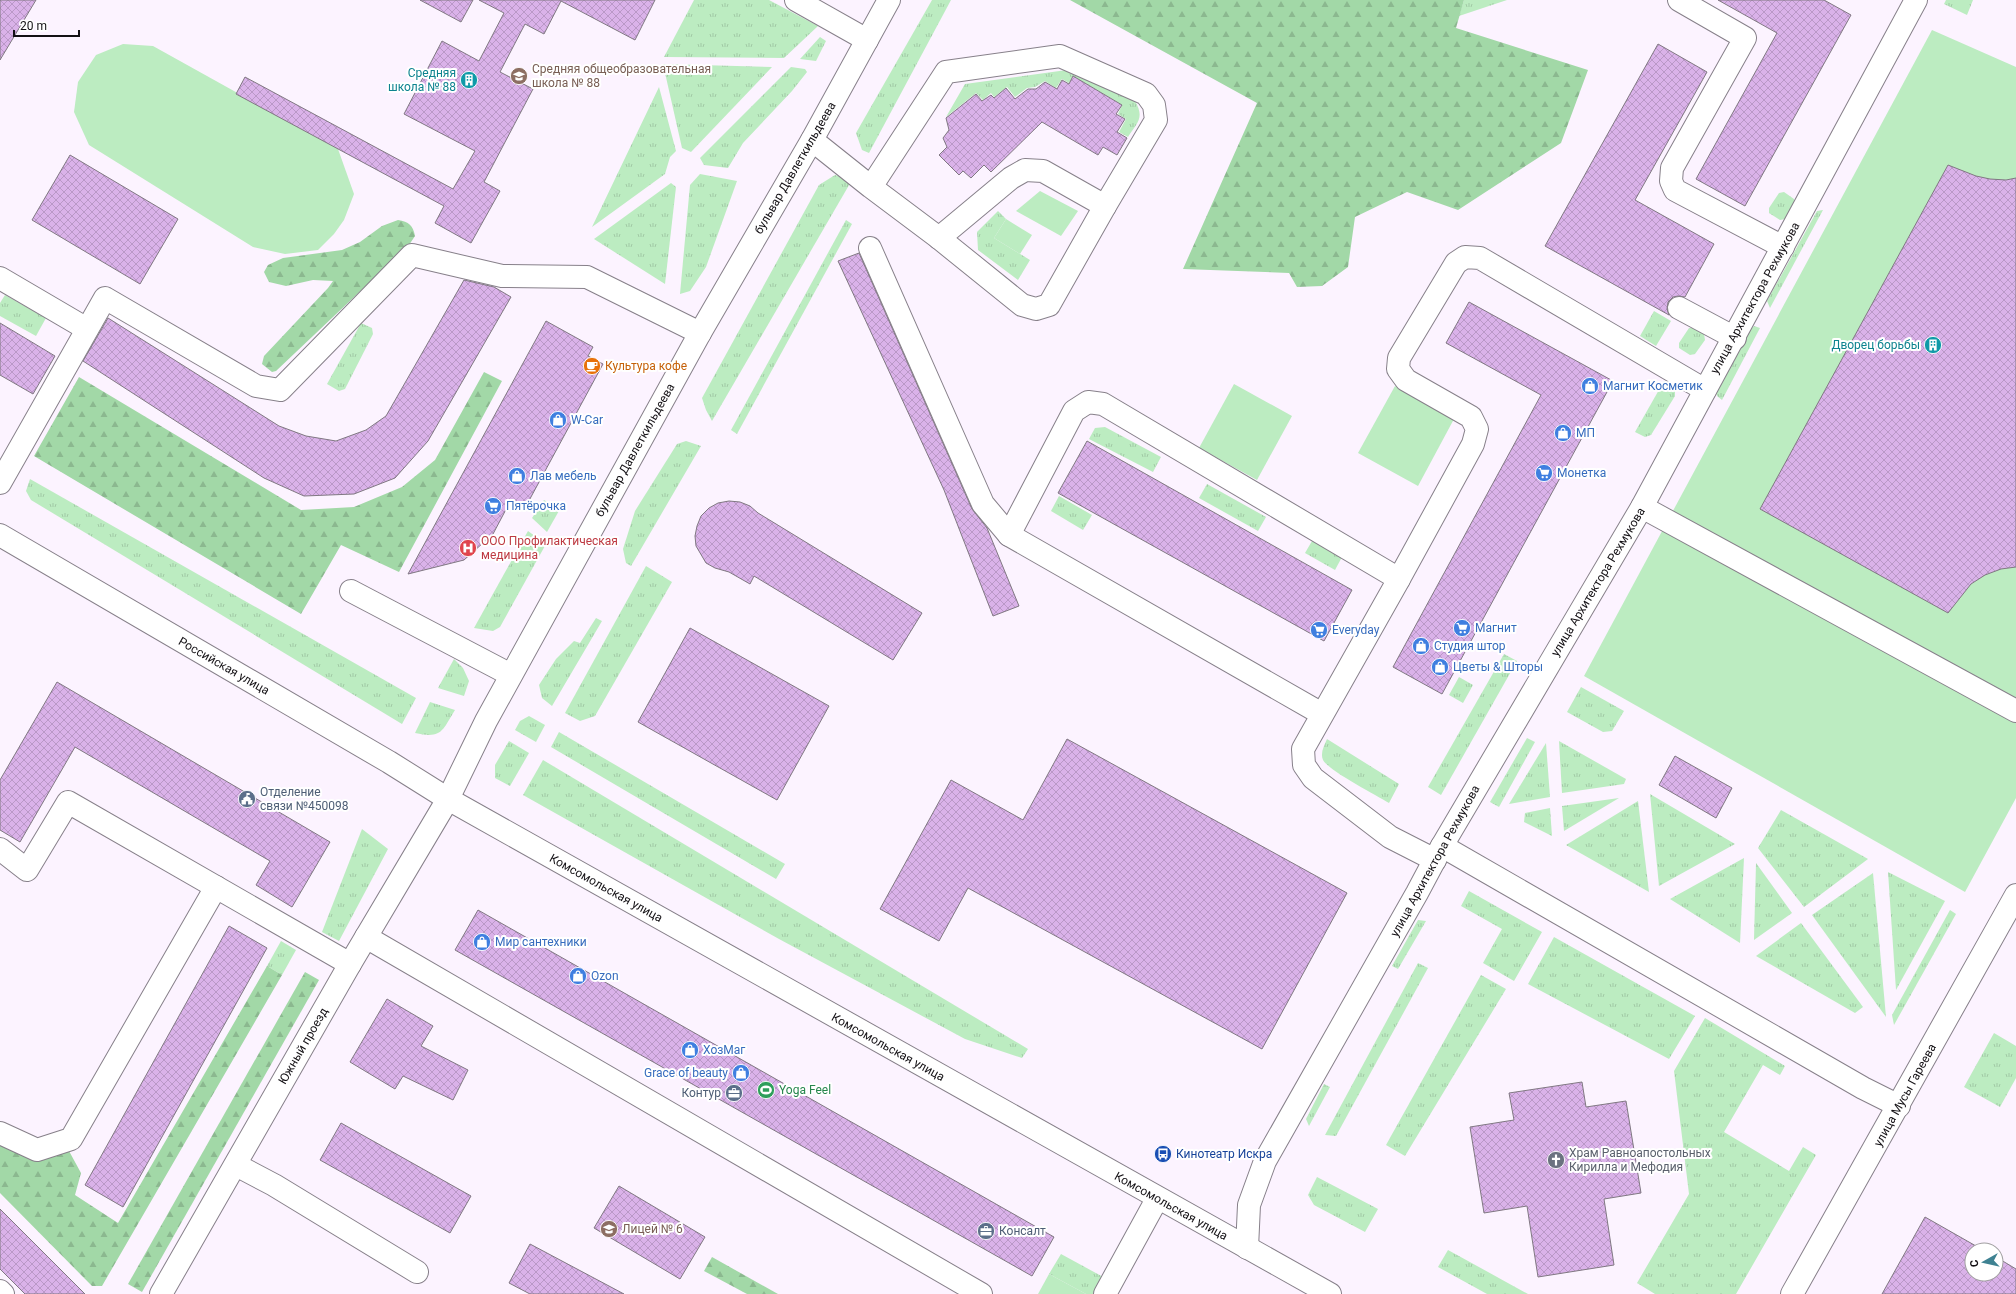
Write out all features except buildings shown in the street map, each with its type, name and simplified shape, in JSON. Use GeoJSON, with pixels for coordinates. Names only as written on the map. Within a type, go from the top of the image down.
{"type":"FeatureCollection","features":[{"type":"Feature","properties":{"kind":"street","name":"бульвар Давлеткильдеева"},"geometry":{"type":"LineString","coordinates":[[448,799],[511,675],[700,332],[812,140],[889,0]]}},
{"type":"Feature","properties":{"kind":"street"},"geometry":{"type":"LineString","coordinates":[[1679,0],[1745,38],[1672,168],[1671,181],[1675,190],[1783,247]]}},
{"type":"Feature","properties":{"kind":"street","name":"улица Архитектора Рехмукова"},"geometry":{"type":"LineString","coordinates":[[1247,1248],[1249,1205],[1265,1161],[1438,853],[1642,507],[1916,0]]}},
{"type":"Feature","properties":{"kind":"street"},"geometry":{"type":"LineString","coordinates":[[809,3],[867,40]]}},
{"type":"Feature","properties":{"kind":"street"},"geometry":{"type":"LineString","coordinates":[[812,140],[870,187],[940,238],[1022,305],[1036,309],[1049,305],[1156,120],[1154,105],[1146,94],[1060,56],[946,72],[870,187]]}},
{"type":"Feature","properties":{"kind":"street"},"geometry":{"type":"LineString","coordinates":[[940,238],[1011,178],[1025,170],[1043,171],[1105,206]]}},
{"type":"Feature","properties":{"kind":"street"},"geometry":{"type":"LineString","coordinates":[[870,248],[983,504],[1009,535],[1322,714]]}},
{"type":"Feature","properties":{"kind":"street"},"geometry":{"type":"LineString","coordinates":[[0,483],[105,298],[256,386],[280,390],[412,255],[502,276],[587,277],[700,332]]}},
{"type":"Feature","properties":{"kind":"street"},"geometry":{"type":"LineString","coordinates":[[1705,390],[1480,258],[1465,257],[1456,263],[1399,358],[1398,369],[1406,380],[1471,417],[1477,429],[1473,444],[1303,749],[1304,765],[1313,778],[1390,837],[1438,853],[1863,1088],[1899,1106]]}},
{"type":"Feature","properties":{"kind":"street"},"geometry":{"type":"LineString","coordinates":[[0,278],[87,329]]}},
{"type":"Feature","properties":{"kind":"street"},"geometry":{"type":"LineString","coordinates":[[1680,308],[1734,338]]}},
{"type":"Feature","properties":{"kind":"street"},"geometry":{"type":"LineString","coordinates":[[1009,535],[1074,411],[1088,402],[1102,404],[1399,579]]}},
{"type":"Feature","properties":{"kind":"street"},"geometry":{"type":"LineString","coordinates":[[1642,507],[2016,711]]}},
{"type":"Feature","properties":{"kind":"street","name":"Российская улица"},"geometry":{"type":"LineString","coordinates":[[0,535],[389,762],[448,799]]}},
{"type":"Feature","properties":{"kind":"street"},"geometry":{"type":"LineString","coordinates":[[351,591],[511,675]]}},
{"type":"Feature","properties":{"kind":"street","name":"Южный проезд"},"geometry":{"type":"LineString","coordinates":[[162,1294],[350,964],[448,799]]}},
{"type":"Feature","properties":{"kind":"street","name":"Комсомольская улица"},"geometry":{"type":"LineString","coordinates":[[448,799],[1158,1199],[1330,1294]]}},
{"type":"Feature","properties":{"kind":"street"},"geometry":{"type":"LineString","coordinates":[[0,849],[27,870],[68,802],[350,964]]}},
{"type":"Feature","properties":{"kind":"street"},"geometry":{"type":"LineString","coordinates":[[0,1133],[37,1150],[71,1139],[216,887]]}},
{"type":"Feature","properties":{"kind":"street","name":"улица Мусы Гареева"},"geometry":{"type":"LineString","coordinates":[[1792,1294],[1899,1106],[2016,895]]}},
{"type":"Feature","properties":{"kind":"street"},"geometry":{"type":"LineString","coordinates":[[366,937],[981,1294]]}},
{"type":"Feature","properties":{"kind":"street"},"geometry":{"type":"LineString","coordinates":[[236,1165],[274,1185],[417,1272]]}},
{"type":"Feature","properties":{"kind":"street"},"geometry":{"type":"LineString","coordinates":[[1105,1294],[1158,1199]]}},
{"type":"Feature","properties":{"kind":"street"},"geometry":{"type":"LineString","coordinates":[[0,1291],[3,1294]]}},
{"type":"Feature","properties":{"kind":"green space"},"geometry":{"type":"Polygon","coordinates":[[[694,0],[769,0],[818,26],[784,58],[664,57],[694,0]]]}},
{"type":"Feature","properties":{"kind":"green space"},"geometry":{"type":"Polygon","coordinates":[[[932,0],[951,0],[869,153],[862,150],[856,133],[932,0]]]}},
{"type":"Feature","properties":{"kind":"green space"},"geometry":{"type":"Polygon","coordinates":[[[1070,0],[1464,0],[1456,28],[1588,70],[1561,143],[1458,210],[1407,192],[1355,217],[1348,267],[1322,286],[1297,287],[1289,273],[1183,269],[1257,103],[1070,0]]]}},
{"type":"Feature","properties":{"kind":"green space"},"geometry":{"type":"Polygon","coordinates":[[[1464,0],[1507,0],[1459,16],[1464,0]]]}},
{"type":"Feature","properties":{"kind":"green space"},"geometry":{"type":"Polygon","coordinates":[[[1946,0],[1973,0],[1967,15],[1944,4],[1946,0]]]}},
{"type":"Feature","properties":{"kind":"green space"},"geometry":{"type":"Polygon","coordinates":[[[1932,30],[2016,67],[2016,798],[1965,892],[1584,676],[1932,30]]]}},
{"type":"Feature","properties":{"kind":"green space"},"geometry":{"type":"Polygon","coordinates":[[[820,37],[826,41],[816,61],[800,59],[820,37]]]}},
{"type":"Feature","properties":{"kind":"green space"},"geometry":{"type":"Polygon","coordinates":[[[123,44],[153,46],[338,149],[354,194],[344,220],[334,234],[318,250],[285,254],[253,247],[89,145],[74,112],[78,82],[96,55],[123,44]]]}},
{"type":"Feature","properties":{"kind":"green space"},"geometry":{"type":"Polygon","coordinates":[[[663,64],[772,67],[691,152],[682,148],[663,64]]]}},
{"type":"Feature","properties":{"kind":"green space"},"geometry":{"type":"Polygon","coordinates":[[[791,67],[805,69],[807,72],[792,91],[743,143],[728,168],[704,165],[700,158],[791,67]]]}},
{"type":"Feature","properties":{"kind":"green space"},"geometry":{"type":"Polygon","coordinates":[[[1074,69],[1135,101],[1140,116],[1137,124],[1128,137],[1119,132],[1126,119],[1118,114],[1122,105],[1073,76],[1069,83],[1062,79],[1056,88],[1045,81],[1035,87],[1027,88],[1015,97],[1007,87],[994,97],[991,93],[983,100],[976,93],[946,117],[965,84],[1074,69]]]}},
{"type":"Feature","properties":{"kind":"green space"},"geometry":{"type":"Polygon","coordinates":[[[659,87],[676,151],[670,157],[665,174],[592,227],[659,87]]]}},
{"type":"Feature","properties":{"kind":"green space"},"geometry":{"type":"Polygon","coordinates":[[[700,174],[737,181],[706,267],[690,291],[680,294],[690,185],[700,174]]]}},
{"type":"Feature","properties":{"kind":"green space"},"geometry":{"type":"Polygon","coordinates":[[[835,175],[852,180],[712,421],[702,398],[819,185],[835,175]]]}},
{"type":"Feature","properties":{"kind":"green space"},"geometry":{"type":"Polygon","coordinates":[[[671,183],[676,187],[665,284],[594,239],[671,183]]]}},
{"type":"Feature","properties":{"kind":"green space"},"geometry":{"type":"Polygon","coordinates":[[[1040,191],[1078,211],[1061,236],[1016,211],[1040,191]]]}},
{"type":"Feature","properties":{"kind":"green space"},"geometry":{"type":"Polygon","coordinates":[[[1784,192],[1794,199],[1795,205],[1785,219],[1780,220],[1769,213],[1769,208],[1779,193],[1784,192]]]}},
{"type":"Feature","properties":{"kind":"green space"},"geometry":{"type":"Polygon","coordinates":[[[1823,210],[1770,308],[1767,301],[1817,211],[1823,210]]]}},
{"type":"Feature","properties":{"kind":"green space"},"geometry":{"type":"Polygon","coordinates":[[[998,211],[1006,219],[994,238],[1030,260],[1018,280],[978,250],[977,232],[998,211]]]}},
{"type":"Feature","properties":{"kind":"green space"},"geometry":{"type":"Polygon","coordinates":[[[1006,219],[1032,235],[1020,254],[994,238],[1006,219]]]}},
{"type":"Feature","properties":{"kind":"green space"},"geometry":{"type":"Polygon","coordinates":[[[398,220],[408,223],[413,229],[415,236],[409,245],[276,371],[272,372],[262,364],[264,356],[333,281],[313,280],[286,286],[269,282],[264,272],[268,265],[283,258],[342,250],[360,242],[382,226],[398,220]]]}},
{"type":"Feature","properties":{"kind":"green space"},"geometry":{"type":"Polygon","coordinates":[[[846,220],[852,224],[737,434],[731,430],[846,220]]]}},
{"type":"Feature","properties":{"kind":"green space"},"geometry":{"type":"Polygon","coordinates":[[[5,295],[46,318],[36,336],[0,316],[0,303],[5,295]]]}},
{"type":"Feature","properties":{"kind":"green space"},"geometry":{"type":"Polygon","coordinates":[[[1654,311],[1671,321],[1656,346],[1640,336],[1654,311]]]}},
{"type":"Feature","properties":{"kind":"green space"},"geometry":{"type":"Polygon","coordinates":[[[361,323],[372,328],[373,334],[345,389],[339,391],[327,384],[361,323]]]}},
{"type":"Feature","properties":{"kind":"green space"},"geometry":{"type":"Polygon","coordinates":[[[1754,326],[1760,328],[1722,400],[1717,396],[1715,389],[1749,331],[1754,326]]]}},
{"type":"Feature","properties":{"kind":"green space"},"geometry":{"type":"Polygon","coordinates":[[[1689,328],[1694,328],[1704,334],[1705,340],[1695,354],[1690,355],[1679,348],[1679,343],[1689,328]]]}},
{"type":"Feature","properties":{"kind":"green space"},"geometry":{"type":"Polygon","coordinates":[[[484,372],[502,381],[399,572],[341,545],[301,614],[34,456],[79,377],[301,510],[354,507],[402,487],[435,460],[484,372]]]}},
{"type":"Feature","properties":{"kind":"green space"},"geometry":{"type":"Polygon","coordinates":[[[1664,381],[1675,387],[1675,396],[1651,435],[1645,437],[1635,432],[1664,381]]]}},
{"type":"Feature","properties":{"kind":"green space"},"geometry":{"type":"Polygon","coordinates":[[[1234,384],[1292,416],[1257,480],[1199,448],[1234,384]]]}},
{"type":"Feature","properties":{"kind":"green space"},"geometry":{"type":"Polygon","coordinates":[[[1395,386],[1454,419],[1418,486],[1358,453],[1395,386]]]}},
{"type":"Feature","properties":{"kind":"green space"},"geometry":{"type":"Polygon","coordinates":[[[1105,427],[1161,457],[1153,472],[1089,439],[1095,428],[1105,427]]]}},
{"type":"Feature","properties":{"kind":"green space"},"geometry":{"type":"Polygon","coordinates":[[[686,441],[701,446],[631,566],[626,563],[623,549],[635,511],[677,444],[686,441]]]}},
{"type":"Feature","properties":{"kind":"green space"},"geometry":{"type":"Polygon","coordinates":[[[30,479],[416,698],[402,724],[31,500],[26,491],[30,479]]]}},
{"type":"Feature","properties":{"kind":"green space"},"geometry":{"type":"Polygon","coordinates":[[[1207,484],[1266,517],[1258,531],[1199,498],[1207,484]]]}},
{"type":"Feature","properties":{"kind":"green space"},"geometry":{"type":"Polygon","coordinates":[[[1059,496],[1092,515],[1083,530],[1051,511],[1059,496]]]}},
{"type":"Feature","properties":{"kind":"green space"},"geometry":{"type":"Polygon","coordinates":[[[544,500],[560,509],[547,532],[532,518],[544,500]]]}},
{"type":"Feature","properties":{"kind":"green space"},"geometry":{"type":"Polygon","coordinates":[[[528,531],[546,544],[500,627],[493,631],[474,628],[528,531]]]}},
{"type":"Feature","properties":{"kind":"green space"},"geometry":{"type":"Polygon","coordinates":[[[1312,541],[1342,557],[1335,570],[1305,553],[1312,541]]]}},
{"type":"Feature","properties":{"kind":"green space"},"geometry":{"type":"Polygon","coordinates":[[[646,566],[672,582],[595,716],[580,721],[565,713],[646,566]]]}},
{"type":"Feature","properties":{"kind":"green space"},"geometry":{"type":"Polygon","coordinates":[[[596,618],[602,621],[552,706],[542,698],[539,685],[556,659],[574,641],[580,643],[596,618]]]}},
{"type":"Feature","properties":{"kind":"green space"},"geometry":{"type":"Polygon","coordinates":[[[1504,654],[1517,661],[1441,795],[1428,787],[1504,654]]]}},
{"type":"Feature","properties":{"kind":"green space"},"geometry":{"type":"Polygon","coordinates":[[[454,659],[463,668],[469,681],[464,696],[438,688],[454,659]]]}},
{"type":"Feature","properties":{"kind":"green space"},"geometry":{"type":"Polygon","coordinates":[[[1459,677],[1473,685],[1463,703],[1449,695],[1459,677]]]}},
{"type":"Feature","properties":{"kind":"green space"},"geometry":{"type":"Polygon","coordinates":[[[1581,687],[1624,711],[1612,731],[1603,732],[1567,712],[1581,687]]]}},
{"type":"Feature","properties":{"kind":"green space"},"geometry":{"type":"Polygon","coordinates":[[[430,702],[455,710],[440,732],[431,735],[415,733],[430,702]]]}},
{"type":"Feature","properties":{"kind":"green space"},"geometry":{"type":"Polygon","coordinates":[[[529,716],[545,725],[536,742],[515,730],[520,721],[529,716]]]}},
{"type":"Feature","properties":{"kind":"green space"},"geometry":{"type":"Polygon","coordinates":[[[559,732],[785,864],[776,879],[551,747],[559,732]]]}},
{"type":"Feature","properties":{"kind":"green space"},"geometry":{"type":"Polygon","coordinates":[[[1527,738],[1535,742],[1499,807],[1490,802],[1527,738]]]}},
{"type":"Feature","properties":{"kind":"green space"},"geometry":{"type":"Polygon","coordinates":[[[1327,739],[1399,784],[1389,803],[1327,765],[1323,760],[1322,755],[1327,739]]]}},
{"type":"Feature","properties":{"kind":"green space"},"geometry":{"type":"Polygon","coordinates":[[[509,741],[529,753],[510,786],[495,778],[495,765],[509,741]]]}},
{"type":"Feature","properties":{"kind":"green space"},"geometry":{"type":"Polygon","coordinates":[[[1559,741],[1626,779],[1624,784],[1562,793],[1559,741]]]}},
{"type":"Feature","properties":{"kind":"green space"},"geometry":{"type":"Polygon","coordinates":[[[1546,743],[1550,797],[1509,804],[1546,743]]]}},
{"type":"Feature","properties":{"kind":"green space"},"geometry":{"type":"Polygon","coordinates":[[[543,760],[1028,1049],[1022,1058],[965,1039],[779,939],[523,795],[543,760]]]}},
{"type":"Feature","properties":{"kind":"green space"},"geometry":{"type":"Polygon","coordinates":[[[1650,794],[1735,844],[1659,886],[1650,794]]]}},
{"type":"Feature","properties":{"kind":"green space"},"geometry":{"type":"Polygon","coordinates":[[[1619,798],[1564,831],[1562,806],[1619,798]]]}},
{"type":"Feature","properties":{"kind":"green space"},"geometry":{"type":"Polygon","coordinates":[[[1638,801],[1649,892],[1566,845],[1638,801]]]}},
{"type":"Feature","properties":{"kind":"green space"},"geometry":{"type":"Polygon","coordinates":[[[1550,808],[1552,836],[1524,822],[1525,813],[1550,808]]]}},
{"type":"Feature","properties":{"kind":"green space"},"geometry":{"type":"Polygon","coordinates":[[[1781,810],[1868,859],[1804,907],[1758,848],[1781,810]]]}},
{"type":"Feature","properties":{"kind":"green space"},"geometry":{"type":"Polygon","coordinates":[[[362,829],[388,849],[339,941],[322,932],[362,829]]]}},
{"type":"Feature","properties":{"kind":"green space"},"geometry":{"type":"Polygon","coordinates":[[[1744,858],[1740,943],[1670,899],[1744,858]]]}},
{"type":"Feature","properties":{"kind":"green space"},"geometry":{"type":"Polygon","coordinates":[[[1756,863],[1792,913],[1754,940],[1754,939],[1756,863]]]}},
{"type":"Feature","properties":{"kind":"green space"},"geometry":{"type":"Polygon","coordinates":[[[1888,872],[1945,901],[1896,990],[1888,872]]]}},
{"type":"Feature","properties":{"kind":"green space"},"geometry":{"type":"Polygon","coordinates":[[[1873,873],[1886,1017],[1812,915],[1873,873]]]}},
{"type":"Feature","properties":{"kind":"green space"},"geometry":{"type":"Polygon","coordinates":[[[1469,891],[1542,932],[1514,981],[1483,963],[1502,929],[1461,906],[1469,891]]]}},
{"type":"Feature","properties":{"kind":"green space"},"geometry":{"type":"Polygon","coordinates":[[[1950,910],[1956,914],[1894,1025],[1892,1015],[1950,910]]]}},
{"type":"Feature","properties":{"kind":"green space"},"geometry":{"type":"Polygon","coordinates":[[[1418,920],[1426,921],[1398,969],[1392,966],[1418,920]]]}},
{"type":"Feature","properties":{"kind":"green space"},"geometry":{"type":"Polygon","coordinates":[[[1801,923],[1863,1007],[1855,1013],[1756,956],[1801,923]]]}},
{"type":"Feature","properties":{"kind":"green space"},"geometry":{"type":"Polygon","coordinates":[[[1554,937],[1695,1016],[1669,1059],[1528,984],[1554,937]]]}},
{"type":"Feature","properties":{"kind":"green space"},"geometry":{"type":"Polygon","coordinates":[[[281,941],[296,950],[282,975],[267,966],[281,941]]]}},
{"type":"Feature","properties":{"kind":"green space"},"geometry":{"type":"Polygon","coordinates":[[[1418,963],[1428,968],[1336,1136],[1325,1135],[1418,963]]]}},
{"type":"Feature","properties":{"kind":"green space"},"geometry":{"type":"Polygon","coordinates":[[[267,966],[282,975],[102,1286],[92,1286],[0,1193],[0,1139],[36,1158],[69,1151],[81,1173],[75,1195],[118,1223],[267,966]]]}},
{"type":"Feature","properties":{"kind":"green space"},"geometry":{"type":"Polygon","coordinates":[[[305,972],[319,980],[142,1292],[128,1284],[305,972]]]}},
{"type":"Feature","properties":{"kind":"green space"},"geometry":{"type":"Polygon","coordinates":[[[1481,975],[1506,989],[1405,1156],[1386,1145],[1481,975]]]}},
{"type":"Feature","properties":{"kind":"green space"},"geometry":{"type":"Polygon","coordinates":[[[1705,1018],[1785,1066],[1780,1075],[1763,1065],[1724,1132],[1789,1171],[1803,1147],[1816,1155],[1736,1294],[1655,1294],[1637,1283],[1689,1194],[1674,1071],[1705,1018]]]}},
{"type":"Feature","properties":{"kind":"green space"},"geometry":{"type":"Polygon","coordinates":[[[1994,1033],[2016,1046],[2016,1078],[2000,1107],[1964,1087],[1994,1033]]]}},
{"type":"Feature","properties":{"kind":"green space"},"geometry":{"type":"Polygon","coordinates":[[[1324,1084],[1330,1087],[1309,1126],[1306,1119],[1324,1084]]]}},
{"type":"Feature","properties":{"kind":"green space"},"geometry":{"type":"Polygon","coordinates":[[[1317,1177],[1378,1209],[1365,1232],[1314,1205],[1308,1195],[1317,1177]]]}},
{"type":"Feature","properties":{"kind":"green space"},"geometry":{"type":"Polygon","coordinates":[[[1448,1250],[1528,1294],[1487,1294],[1438,1267],[1448,1250]]]}},
{"type":"Feature","properties":{"kind":"green space"},"geometry":{"type":"Polygon","coordinates":[[[1061,1254],[1105,1278],[1096,1294],[1086,1294],[1049,1274],[1061,1254]]]}},
{"type":"Feature","properties":{"kind":"green space"},"geometry":{"type":"Polygon","coordinates":[[[712,1257],[778,1294],[747,1294],[704,1271],[712,1257]]]}},
{"type":"Feature","properties":{"kind":"green space"},"geometry":{"type":"Polygon","coordinates":[[[1049,1274],[1086,1294],[1038,1294],[1049,1274]]]}},
{"type":"Feature","properties":{"kind":"place","name":"Средняя общеобразовательная школа № 88"},"geometry":{"type":"Point","coordinates":[519,76]}},
{"type":"Feature","properties":{"kind":"place","name":"Средняя школа № 88"},"geometry":{"type":"Point","coordinates":[469,80]}},
{"type":"Feature","properties":{"kind":"place","name":"Дворец борьбы"},"geometry":{"type":"Point","coordinates":[1933,345]}},
{"type":"Feature","properties":{"kind":"place","name":"Культура кофе"},"geometry":{"type":"Point","coordinates":[592,366]}},
{"type":"Feature","properties":{"kind":"place","name":"Магнит Косметик"},"geometry":{"type":"Point","coordinates":[1590,386]}},
{"type":"Feature","properties":{"kind":"place","name":"W-Car"},"geometry":{"type":"Point","coordinates":[558,420]}},
{"type":"Feature","properties":{"kind":"place","name":"МП"},"geometry":{"type":"Point","coordinates":[1563,433]}},
{"type":"Feature","properties":{"kind":"place","name":"Монетка"},"geometry":{"type":"Point","coordinates":[1544,473]}},
{"type":"Feature","properties":{"kind":"place","name":"Лав мебель"},"geometry":{"type":"Point","coordinates":[517,476]}},
{"type":"Feature","properties":{"kind":"place","name":"Пятёрочка"},"geometry":{"type":"Point","coordinates":[493,506]}},
{"type":"Feature","properties":{"kind":"place","name":"ООО Профилактическая медицина"},"geometry":{"type":"Point","coordinates":[468,548]}},
{"type":"Feature","properties":{"kind":"place","name":"Магнит"},"geometry":{"type":"Point","coordinates":[1462,628]}},
{"type":"Feature","properties":{"kind":"place","name":"Everyday"},"geometry":{"type":"Point","coordinates":[1319,630]}},
{"type":"Feature","properties":{"kind":"place","name":"Студия штор"},"geometry":{"type":"Point","coordinates":[1421,646]}},
{"type":"Feature","properties":{"kind":"place","name":"Цветы & Шторы"},"geometry":{"type":"Point","coordinates":[1440,667]}},
{"type":"Feature","properties":{"kind":"place","name":"Отделение связи №450098"},"geometry":{"type":"Point","coordinates":[247,799]}},
{"type":"Feature","properties":{"kind":"place","name":"Мир сантехники"},"geometry":{"type":"Point","coordinates":[482,942]}},
{"type":"Feature","properties":{"kind":"place","name":"Ozon"},"geometry":{"type":"Point","coordinates":[578,976]}},
{"type":"Feature","properties":{"kind":"place","name":"ХозМаг"},"geometry":{"type":"Point","coordinates":[690,1050]}},
{"type":"Feature","properties":{"kind":"place","name":"Grace of beauty"},"geometry":{"type":"Point","coordinates":[741,1073]}},
{"type":"Feature","properties":{"kind":"place","name":"Yoga Feel"},"geometry":{"type":"Point","coordinates":[766,1090]}},
{"type":"Feature","properties":{"kind":"place","name":"Контур"},"geometry":{"type":"Point","coordinates":[734,1093]}},
{"type":"Feature","properties":{"kind":"place","name":"Кинотеатр Искра"},"geometry":{"type":"Point","coordinates":[1163,1154]}},
{"type":"Feature","properties":{"kind":"place","name":"Храм Равноапостольных Кирилла и Мефодия"},"geometry":{"type":"Point","coordinates":[1556,1160]}},
{"type":"Feature","properties":{"kind":"place","name":"Лицей № 6"},"geometry":{"type":"Point","coordinates":[609,1229]}},
{"type":"Feature","properties":{"kind":"place","name":"Консалт"},"geometry":{"type":"Point","coordinates":[986,1231]}}]}
